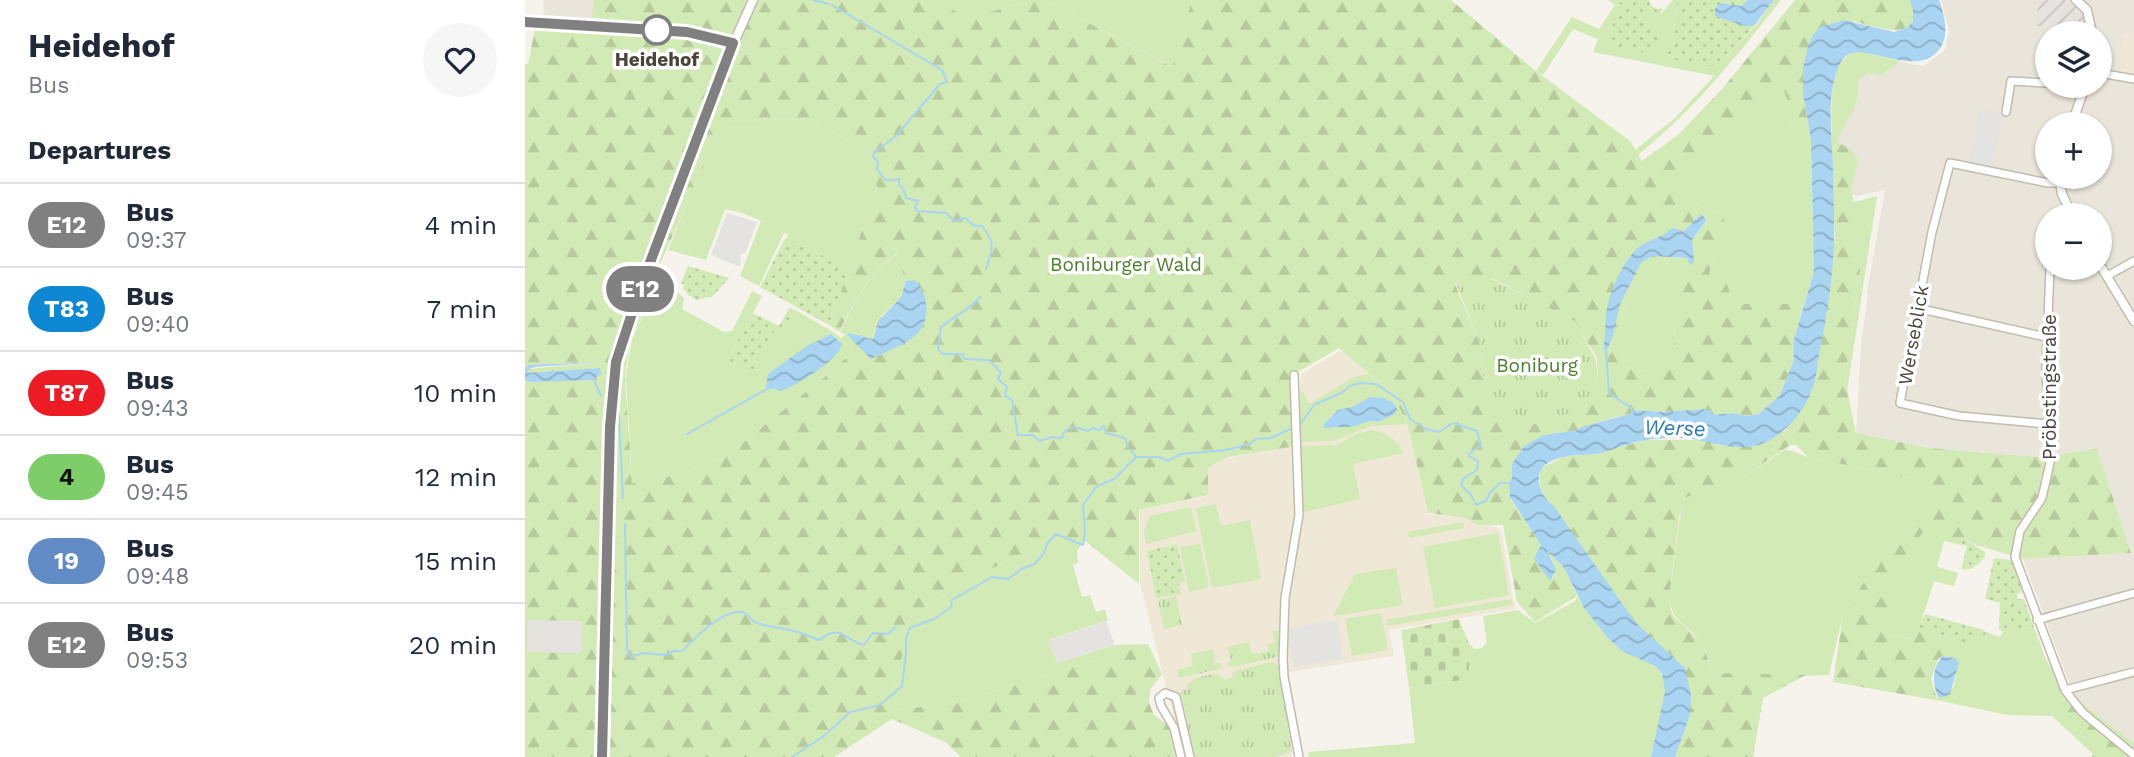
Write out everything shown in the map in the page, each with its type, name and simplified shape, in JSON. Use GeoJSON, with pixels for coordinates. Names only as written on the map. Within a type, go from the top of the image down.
{"type":"FeatureCollection","features":[{"type":"Feature","properties":{"kind":"street"},"geometry":{"type":"LineString","coordinates":[[602,757],[610,427],[616,362],[635,302],[733,43],[753,0]]}},
{"type":"Feature","properties":{"kind":"street"},"geometry":{"type":"LineString","coordinates":[[2081,1],[2090,21]]}},
{"type":"Feature","properties":{"kind":"street"},"geometry":{"type":"LineString","coordinates":[[525,22],[687,32],[733,43]]}},
{"type":"Feature","properties":{"kind":"street"},"geometry":{"type":"LineString","coordinates":[[2112,75],[2134,79]]}},
{"type":"Feature","properties":{"kind":"street"},"geometry":{"type":"LineString","coordinates":[[2006,112],[2011,81],[2035,82]]}},
{"type":"Feature","properties":{"kind":"street","name":"Werseblick"},"geometry":{"type":"LineString","coordinates":[[2035,180],[1951,163],[1933,232],[1901,403],[1969,418],[2047,424]]}},
{"type":"Feature","properties":{"kind":"street"},"geometry":{"type":"LineString","coordinates":[[2112,273],[2134,261]]}},
{"type":"Feature","properties":{"kind":"street","name":"Pröbstingstraße"},"geometry":{"type":"LineString","coordinates":[[2049,280],[2046,337],[2050,463],[2048,480],[2042,498],[2020,531],[2015,557],[2064,690],[2082,712],[2134,755]]}},
{"type":"Feature","properties":{"kind":"street"},"geometry":{"type":"LineString","coordinates":[[2109,280],[2134,321]]}},
{"type":"Feature","properties":{"kind":"street"},"geometry":{"type":"LineString","coordinates":[[1917,309],[2046,337]]}},
{"type":"Feature","properties":{"kind":"street"},"geometry":{"type":"LineString","coordinates":[[1294,375],[1299,515],[1285,598],[1283,661],[1299,756]]}},
{"type":"Feature","properties":{"kind":"street"},"geometry":{"type":"LineString","coordinates":[[2037,620],[2134,593]]}},
{"type":"Feature","properties":{"kind":"street"},"geometry":{"type":"LineString","coordinates":[[2064,690],[2134,672]]}},
{"type":"Feature","properties":{"kind":"street"},"geometry":{"type":"LineString","coordinates":[[1181,757],[1173,724],[1159,703],[1159,698],[1165,693],[1176,697],[1189,757]]}},
{"type":"Feature","properties":{"kind":"shaded area"},"geometry":{"type":"Polygon","coordinates":[[[544,0],[594,0],[592,20],[543,17],[544,0]]]}},
{"type":"Feature","properties":{"kind":"shaded area"},"geometry":{"type":"Polygon","coordinates":[[[1941,0],[2134,0],[2134,743],[2074,697],[2023,559],[2131,553],[2097,449],[2038,457],[1929,448],[1856,434],[1867,292],[1885,190],[1857,196],[1842,192],[1833,122],[1859,54],[1923,66],[1945,50],[1949,30],[1941,0]]]}},
{"type":"Feature","properties":{"kind":"shaded area"},"geometry":{"type":"Polygon","coordinates":[[[2040,0],[2064,0],[2078,5],[2088,21],[2035,21],[2040,0]]]}},
{"type":"Feature","properties":{"kind":"shaded area"},"geometry":{"type":"Polygon","coordinates":[[[2122,33],[2134,34],[2134,75],[2119,73],[2122,33]]]}},
{"type":"Feature","properties":{"kind":"shaded area"},"geometry":{"type":"Polygon","coordinates":[[[1979,109],[2003,113],[1993,167],[1969,163],[1979,109]]]}},
{"type":"Feature","properties":{"kind":"shaded area"},"geometry":{"type":"Polygon","coordinates":[[[727,213],[757,222],[745,254],[741,254],[740,267],[711,255],[727,213]]]}},
{"type":"Feature","properties":{"kind":"shaded area"},"geometry":{"type":"Polygon","coordinates":[[[1341,350],[1392,393],[1407,424],[1428,514],[1464,518],[1501,529],[1515,609],[1389,630],[1394,656],[1281,673],[1292,757],[1184,757],[1140,584],[1140,510],[1208,496],[1208,468],[1228,458],[1295,445],[1301,374],[1341,350]]]}},
{"type":"Feature","properties":{"kind":"shaded area"},"geometry":{"type":"Polygon","coordinates":[[[528,620],[582,621],[581,653],[527,652],[528,620]]]}},
{"type":"Feature","properties":{"kind":"shaded area"},"geometry":{"type":"Polygon","coordinates":[[[1337,620],[1343,659],[1294,667],[1287,628],[1337,620]]]}},
{"type":"Feature","properties":{"kind":"shaded area"},"geometry":{"type":"Polygon","coordinates":[[[1106,621],[1115,645],[1057,663],[1048,641],[1106,621]]]}},
{"type":"Feature","properties":{"kind":"green space","name":"Boniburger Wald"},"geometry":{"type":"Polygon","coordinates":[[[594,0],[945,0],[963,20],[1031,0],[1045,0],[1172,67],[1192,0],[1451,0],[1536,71],[1630,141],[1642,161],[1678,135],[1722,89],[1795,0],[1910,0],[1913,14],[1911,24],[1897,30],[1853,21],[1803,70],[1803,94],[1811,139],[1791,127],[1783,88],[1772,86],[1669,188],[1674,195],[1725,216],[1709,274],[1727,284],[1734,304],[1804,304],[1793,343],[1794,360],[1780,395],[1759,414],[1714,415],[1704,409],[1663,412],[1635,410],[1630,414],[1578,430],[1544,435],[1512,464],[1510,498],[1541,545],[1552,578],[1555,574],[1553,562],[1547,550],[1564,568],[1577,596],[1535,622],[1517,602],[1503,525],[1478,525],[1465,518],[1428,513],[1407,423],[1392,393],[1339,348],[1298,372],[1294,444],[1290,447],[1228,457],[1208,468],[1208,495],[1139,510],[1139,584],[1084,540],[1077,551],[1047,538],[1026,555],[1010,559],[963,584],[919,614],[896,672],[895,710],[956,703],[1148,644],[1162,674],[1150,690],[1149,703],[1154,715],[1169,726],[1176,757],[961,757],[945,742],[892,719],[834,757],[525,757],[525,380],[530,382],[600,368],[526,374],[529,369],[601,362],[528,365],[525,369],[525,64],[528,64],[535,29],[590,32],[594,0]],[[811,119],[721,121],[654,278],[658,282],[631,340],[625,374],[632,483],[682,474],[725,457],[853,351],[841,338],[849,332],[872,337],[878,320],[900,297],[905,281],[898,253],[871,279],[839,332],[829,325],[877,187],[865,150],[811,119]],[[1702,215],[1684,231],[1672,229],[1657,238],[1618,283],[1608,305],[1603,348],[1606,350],[1612,339],[1619,304],[1641,263],[1652,256],[1687,258],[1692,240],[1707,221],[1702,215]],[[1685,258],[1661,259],[1643,272],[1626,300],[1617,338],[1624,367],[1652,372],[1668,366],[1673,357],[1676,304],[1682,278],[1690,269],[1685,258]],[[1492,278],[1455,284],[1480,344],[1481,367],[1542,421],[1564,416],[1598,383],[1597,358],[1575,322],[1492,278]],[[906,281],[901,297],[879,321],[873,339],[849,333],[871,359],[911,339],[906,281]]]}},
{"type":"Feature","properties":{"kind":"green space"},"geometry":{"type":"Polygon","coordinates":[[[945,0],[1031,0],[963,20],[945,0]]]}},
{"type":"Feature","properties":{"kind":"green space"},"geometry":{"type":"Polygon","coordinates":[[[1045,0],[1192,0],[1173,67],[1045,0]]]}},
{"type":"Feature","properties":{"kind":"green space"},"geometry":{"type":"Polygon","coordinates":[[[1608,0],[1615,0],[1623,6],[1604,43],[1641,21],[1643,9],[1660,15],[1673,0],[1678,0],[1678,16],[1667,57],[1717,67],[1756,25],[1774,0],[1781,0],[1697,101],[1638,155],[1635,150],[1675,118],[1714,76],[1593,52],[1598,39],[1573,29],[1543,75],[1536,71],[1572,17],[1599,29],[1615,5],[1608,0]]]}},
{"type":"Feature","properties":{"kind":"green space"},"geometry":{"type":"Polygon","coordinates":[[[1615,0],[1649,0],[1656,9],[1663,8],[1660,15],[1643,10],[1641,20],[1658,30],[1659,41],[1653,55],[1603,43],[1623,6],[1615,0]]]}},
{"type":"Feature","properties":{"kind":"green space"},"geometry":{"type":"Polygon","coordinates":[[[1678,0],[1748,0],[1741,6],[1720,3],[1720,18],[1754,26],[1717,67],[1666,58],[1678,16],[1678,0]]]}},
{"type":"Feature","properties":{"kind":"green space"},"geometry":{"type":"Polygon","coordinates":[[[1855,52],[1900,61],[1881,75],[1867,73],[1857,81],[1855,107],[1832,150],[1831,110],[1835,80],[1845,57],[1855,52]]]}},
{"type":"Feature","properties":{"kind":"green space"},"geometry":{"type":"Polygon","coordinates":[[[1772,86],[1783,88],[1791,127],[1811,139],[1814,271],[1804,304],[1733,304],[1709,274],[1725,216],[1674,195],[1668,188],[1772,86]]]}},
{"type":"Feature","properties":{"kind":"green space"},"geometry":{"type":"Polygon","coordinates":[[[811,119],[865,150],[877,187],[849,268],[786,239],[788,234],[784,233],[759,286],[740,276],[761,221],[725,209],[706,260],[668,250],[721,121],[811,119]]]}},
{"type":"Feature","properties":{"kind":"green space"},"geometry":{"type":"Polygon","coordinates":[[[1839,143],[1850,149],[1858,159],[1851,190],[1855,208],[1854,260],[1861,263],[1845,379],[1856,433],[1929,448],[2038,457],[2097,449],[2131,553],[2023,559],[1976,545],[1962,537],[1934,541],[1924,531],[1886,579],[1892,591],[1889,600],[1898,604],[1889,636],[1916,638],[1918,629],[1949,638],[1944,655],[1938,659],[1931,679],[1937,699],[1833,682],[1843,614],[1877,562],[1926,511],[1932,500],[1931,490],[1920,480],[1808,457],[1796,445],[1790,445],[1743,477],[1684,498],[1669,599],[1674,617],[1703,643],[1712,673],[1806,675],[1763,698],[1753,757],[1675,757],[1690,715],[1685,668],[1634,622],[1553,506],[1545,499],[1540,484],[1541,468],[1563,457],[1599,453],[1644,440],[1704,440],[1722,446],[1785,431],[1835,239],[1832,150],[1839,143]]]}},
{"type":"Feature","properties":{"kind":"green space"},"geometry":{"type":"Polygon","coordinates":[[[1877,196],[1847,391],[1845,379],[1861,264],[1854,260],[1854,202],[1877,196]]]}},
{"type":"Feature","properties":{"kind":"green space"},"geometry":{"type":"Polygon","coordinates":[[[785,238],[849,268],[829,325],[760,287],[785,238]]]}},
{"type":"Feature","properties":{"kind":"green space"},"geometry":{"type":"Polygon","coordinates":[[[899,253],[905,281],[900,297],[877,320],[872,337],[840,332],[871,279],[899,253]]]}},
{"type":"Feature","properties":{"kind":"green space"},"geometry":{"type":"Polygon","coordinates":[[[1685,258],[1690,269],[1676,304],[1673,357],[1668,366],[1652,372],[1624,367],[1617,338],[1626,300],[1643,272],[1661,259],[1685,258]]]}},
{"type":"Feature","properties":{"kind":"green space"},"geometry":{"type":"Polygon","coordinates":[[[688,266],[729,278],[713,296],[697,300],[688,295],[683,288],[685,285],[681,283],[688,266]]]}},
{"type":"Feature","properties":{"kind":"green space","name":"Boniburg"},"geometry":{"type":"Polygon","coordinates":[[[1490,278],[1575,321],[1596,360],[1598,383],[1586,399],[1564,416],[1509,431],[1493,407],[1481,367],[1480,343],[1455,281],[1490,278]]]}},
{"type":"Feature","properties":{"kind":"green space"},"geometry":{"type":"Polygon","coordinates":[[[659,282],[678,292],[684,299],[682,309],[724,332],[732,331],[752,291],[762,296],[727,361],[752,373],[774,331],[781,334],[794,309],[838,335],[853,351],[725,457],[682,474],[632,483],[626,375],[632,339],[659,282]]]}},
{"type":"Feature","properties":{"kind":"green space"},"geometry":{"type":"Polygon","coordinates":[[[789,308],[794,309],[781,335],[774,331],[752,373],[727,361],[753,313],[779,326],[789,308]]]}},
{"type":"Feature","properties":{"kind":"green space"},"geometry":{"type":"Polygon","coordinates":[[[1368,374],[1392,393],[1407,424],[1371,426],[1333,441],[1298,442],[1301,389],[1309,404],[1354,377],[1368,374]],[[1371,397],[1352,407],[1336,411],[1324,424],[1368,421],[1394,403],[1384,398],[1371,397]]]}},
{"type":"Feature","properties":{"kind":"green space"},"geometry":{"type":"Polygon","coordinates":[[[1372,430],[1391,438],[1403,453],[1353,464],[1360,499],[1300,513],[1299,446],[1336,445],[1356,434],[1372,430]]]}},
{"type":"Feature","properties":{"kind":"green space"},"geometry":{"type":"Polygon","coordinates":[[[1786,449],[1808,457],[1920,480],[1931,490],[1932,500],[1926,511],[1877,562],[1843,614],[1829,675],[1712,673],[1703,645],[1677,619],[1669,599],[1682,503],[1687,495],[1743,477],[1786,449]]]}},
{"type":"Feature","properties":{"kind":"green space"},"geometry":{"type":"Polygon","coordinates":[[[1216,504],[1221,526],[1250,520],[1261,579],[1212,588],[1196,508],[1216,504]]]}},
{"type":"Feature","properties":{"kind":"green space"},"geometry":{"type":"Polygon","coordinates":[[[1191,507],[1196,531],[1146,544],[1144,530],[1150,516],[1191,507]]]}},
{"type":"Feature","properties":{"kind":"green space"},"geometry":{"type":"Polygon","coordinates":[[[1463,522],[1464,528],[1409,538],[1408,532],[1463,522]]]}},
{"type":"Feature","properties":{"kind":"green space"},"geometry":{"type":"Polygon","coordinates":[[[1924,531],[1948,538],[1962,537],[1961,545],[1944,541],[1937,567],[1958,573],[1954,586],[1934,581],[1916,638],[1889,636],[1898,604],[1889,600],[1885,579],[1924,531]]]}},
{"type":"Feature","properties":{"kind":"green space"},"geometry":{"type":"Polygon","coordinates":[[[1498,533],[1509,595],[1435,608],[1423,547],[1498,533]]]}},
{"type":"Feature","properties":{"kind":"green space"},"geometry":{"type":"Polygon","coordinates":[[[1962,537],[1985,552],[1985,557],[1969,569],[1961,569],[1967,546],[1961,545],[1962,537]]]}},
{"type":"Feature","properties":{"kind":"green space"},"geometry":{"type":"Polygon","coordinates":[[[1047,538],[1077,551],[1078,562],[1073,565],[1082,597],[1090,595],[1096,612],[1105,609],[1108,620],[1049,640],[1057,663],[1115,645],[1148,644],[956,703],[895,710],[896,672],[919,614],[963,584],[1010,559],[1026,555],[1047,538]]]}},
{"type":"Feature","properties":{"kind":"green space"},"geometry":{"type":"Polygon","coordinates":[[[1177,544],[1185,582],[1179,583],[1181,594],[1156,598],[1147,551],[1177,544]]]}},
{"type":"Feature","properties":{"kind":"green space"},"geometry":{"type":"Polygon","coordinates":[[[1200,544],[1209,587],[1189,592],[1180,547],[1200,544]]]}},
{"type":"Feature","properties":{"kind":"green space"},"geometry":{"type":"Polygon","coordinates":[[[1994,558],[2011,560],[2023,592],[2017,594],[2018,599],[2024,599],[2034,627],[2003,632],[1999,629],[2000,603],[1985,599],[1994,558]]]}},
{"type":"Feature","properties":{"kind":"green space"},"geometry":{"type":"Polygon","coordinates":[[[1396,568],[1403,605],[1333,616],[1355,574],[1396,568]]]}},
{"type":"Feature","properties":{"kind":"green space"},"geometry":{"type":"Polygon","coordinates":[[[1176,596],[1182,625],[1164,629],[1158,600],[1176,596]]]}},
{"type":"Feature","properties":{"kind":"green space"},"geometry":{"type":"Polygon","coordinates":[[[1577,596],[1618,647],[1656,666],[1663,676],[1664,705],[1651,757],[1309,757],[1308,752],[1415,743],[1409,688],[1475,678],[1469,672],[1470,656],[1475,649],[1482,648],[1487,642],[1483,616],[1518,610],[1535,623],[1575,601],[1577,596]]]}},
{"type":"Feature","properties":{"kind":"green space"},"geometry":{"type":"Polygon","coordinates":[[[1512,599],[1513,605],[1387,626],[1386,620],[1512,599]]]}},
{"type":"Feature","properties":{"kind":"green space"},"geometry":{"type":"Polygon","coordinates":[[[1381,613],[1388,650],[1352,656],[1345,619],[1381,613]]]}},
{"type":"Feature","properties":{"kind":"green space"},"geometry":{"type":"Polygon","coordinates":[[[1925,614],[1986,632],[1983,639],[1972,636],[1970,644],[1918,629],[1925,614]]]}},
{"type":"Feature","properties":{"kind":"green space"},"geometry":{"type":"Polygon","coordinates":[[[1459,619],[1469,644],[1475,649],[1470,656],[1469,671],[1476,673],[1476,678],[1409,688],[1401,630],[1459,619]]]}},
{"type":"Feature","properties":{"kind":"green space"},"geometry":{"type":"Polygon","coordinates":[[[2034,627],[2045,657],[2068,699],[2051,704],[2052,716],[2008,715],[1936,700],[1938,697],[1944,697],[1954,686],[1958,662],[1954,658],[1943,656],[1949,638],[1970,643],[1972,636],[1983,639],[1986,632],[2000,637],[2003,632],[2034,627]]]}},
{"type":"Feature","properties":{"kind":"green space"},"geometry":{"type":"Polygon","coordinates":[[[1281,630],[1281,656],[1233,667],[1226,665],[1231,660],[1227,647],[1249,642],[1252,654],[1269,651],[1268,644],[1275,642],[1272,631],[1281,630]]]}},
{"type":"Feature","properties":{"kind":"green space"},"geometry":{"type":"Polygon","coordinates":[[[1213,649],[1215,663],[1222,666],[1220,669],[1178,678],[1177,670],[1193,666],[1191,654],[1213,649]]]}},
{"type":"Feature","properties":{"kind":"green space"},"geometry":{"type":"Polygon","coordinates":[[[1273,662],[1279,666],[1292,752],[1273,757],[1194,757],[1181,691],[1187,689],[1191,681],[1198,677],[1217,674],[1225,680],[1232,677],[1234,671],[1273,662]]]}},
{"type":"Feature","properties":{"kind":"green space"},"geometry":{"type":"Polygon","coordinates":[[[2074,697],[2134,743],[2134,757],[2092,757],[2093,754],[2052,716],[2051,704],[2074,697]]]}},
{"type":"Feature","properties":{"kind":"water"},"geometry":{"type":"Polygon","coordinates":[[[1748,0],[1774,0],[1754,26],[1744,26],[1715,16],[1715,9],[1720,3],[1741,6],[1748,0]]]}},
{"type":"Feature","properties":{"kind":"water","name":"Werse"},"geometry":{"type":"Polygon","coordinates":[[[1910,0],[1939,0],[1945,35],[1937,52],[1926,59],[1913,61],[1870,53],[1848,54],[1836,74],[1831,100],[1834,222],[1831,282],[1815,382],[1799,414],[1780,433],[1756,446],[1735,447],[1684,438],[1651,439],[1601,453],[1558,458],[1545,465],[1540,473],[1540,486],[1545,498],[1553,505],[1635,622],[1685,668],[1691,695],[1690,715],[1675,757],[1651,757],[1665,691],[1662,673],[1655,666],[1622,651],[1608,638],[1584,608],[1564,568],[1547,550],[1556,570],[1550,581],[1534,559],[1541,545],[1510,497],[1512,464],[1524,446],[1544,435],[1578,430],[1630,414],[1635,410],[1663,412],[1704,409],[1714,415],[1732,413],[1748,416],[1759,414],[1780,395],[1794,360],[1793,343],[1814,271],[1811,139],[1803,94],[1803,69],[1808,46],[1820,27],[1844,20],[1894,32],[1907,28],[1913,21],[1910,0]]]}},
{"type":"Feature","properties":{"kind":"water"},"geometry":{"type":"Polygon","coordinates":[[[1701,214],[1707,220],[1692,240],[1694,262],[1690,265],[1687,258],[1652,256],[1641,263],[1620,304],[1612,339],[1606,351],[1603,349],[1609,299],[1627,260],[1639,247],[1672,228],[1684,231],[1701,214]]]}},
{"type":"Feature","properties":{"kind":"water"},"geometry":{"type":"Polygon","coordinates":[[[915,280],[926,303],[927,311],[922,326],[911,339],[871,359],[847,335],[849,333],[873,339],[879,321],[901,297],[906,281],[915,280]]]}},
{"type":"Feature","properties":{"kind":"water"},"geometry":{"type":"Polygon","coordinates":[[[831,334],[842,344],[825,365],[787,388],[780,391],[773,388],[768,390],[768,374],[807,346],[831,334]]]}},
{"type":"Feature","properties":{"kind":"water"},"geometry":{"type":"Polygon","coordinates":[[[602,362],[535,367],[527,373],[600,368],[601,374],[591,380],[525,380],[525,369],[528,365],[602,362]]]}},
{"type":"Feature","properties":{"kind":"water"},"geometry":{"type":"Polygon","coordinates":[[[1370,397],[1384,398],[1394,403],[1397,409],[1395,414],[1378,422],[1324,428],[1324,424],[1338,410],[1352,407],[1370,397]]]}},
{"type":"Feature","properties":{"kind":"water"},"geometry":{"type":"Polygon","coordinates":[[[1943,656],[1955,658],[1959,662],[1950,694],[1938,697],[1934,675],[1943,656]]]}},
{"type":"Feature","properties":{"kind":"waterway"},"geometry":{"type":"LineString","coordinates":[[813,0],[829,4]]}},
{"type":"Feature","properties":{"kind":"waterway"},"geometry":{"type":"LineString","coordinates":[[832,5],[942,70],[947,82],[940,84],[896,136],[875,152],[873,157],[878,162],[877,169],[884,179],[899,179],[906,198],[918,201],[915,207],[917,211],[946,213],[954,221],[965,218],[975,226],[982,226],[990,237],[992,246],[986,269]]}},
{"type":"Feature","properties":{"kind":"waterway"},"geometry":{"type":"LineString","coordinates":[[980,297],[941,327],[938,350],[943,354],[962,354],[965,359],[989,360],[1001,373],[998,379],[1007,387],[1005,396],[1012,400],[1018,435],[1032,435],[1040,441],[1052,437],[1062,438],[1066,430],[1072,427],[1087,431],[1093,428],[1099,430],[1104,426],[1106,433],[1125,438],[1128,446]]}},
{"type":"Feature","properties":{"kind":"waterway"},"geometry":{"type":"LineString","coordinates":[[1606,351],[1609,393],[1631,408],[1633,414]]}},
{"type":"Feature","properties":{"kind":"waterway"},"geometry":{"type":"LineString","coordinates":[[593,378],[601,396]]}},
{"type":"Feature","properties":{"kind":"waterway"},"geometry":{"type":"LineString","coordinates":[[1301,423],[1314,405],[1350,386],[1360,383],[1376,384],[1403,402],[1410,419],[1426,429],[1439,432],[1453,423],[1477,431],[1481,445],[1469,454],[1478,461],[1477,470],[1463,479],[1461,485],[1476,505],[1487,500],[1500,483],[1508,483]]}},
{"type":"Feature","properties":{"kind":"waterway"},"geometry":{"type":"LineString","coordinates":[[687,434],[767,389]]}},
{"type":"Feature","properties":{"kind":"waterway"},"geometry":{"type":"LineString","coordinates":[[619,415],[623,498]]}},
{"type":"Feature","properties":{"kind":"waterway"},"geometry":{"type":"LineString","coordinates":[[792,757],[824,736],[850,712],[880,705],[902,686],[906,638],[910,628],[934,619],[951,607],[952,600],[992,577],[1008,579],[1023,568],[1035,564],[1056,534],[1083,545],[1083,505],[1096,487],[1114,479],[1136,457],[1159,457],[1168,461],[1181,454],[1226,450],[1250,444],[1256,439],[1271,438],[1290,429]]}},
{"type":"Feature","properties":{"kind":"waterway"},"geometry":{"type":"LineString","coordinates":[[1131,450],[1136,457]]}},
{"type":"Feature","properties":{"kind":"waterway"},"geometry":{"type":"LineString","coordinates":[[625,524],[627,650],[631,657],[643,653],[665,655],[682,651],[710,625],[737,612],[745,613],[757,623],[820,640],[827,635],[838,633],[864,645],[873,633],[888,634],[896,627]]}},
{"type":"Feature","properties":{"kind":"bus line","name":"E12"},"geometry":{"type":"LineString","coordinates":[[525,22],[687,32],[733,43],[640,289],[616,362],[610,427],[602,757]]}},
{"type":"Feature","properties":{"kind":"place","name":"Heidehof"},"geometry":{"type":"Point","coordinates":[657,30]}}]}
